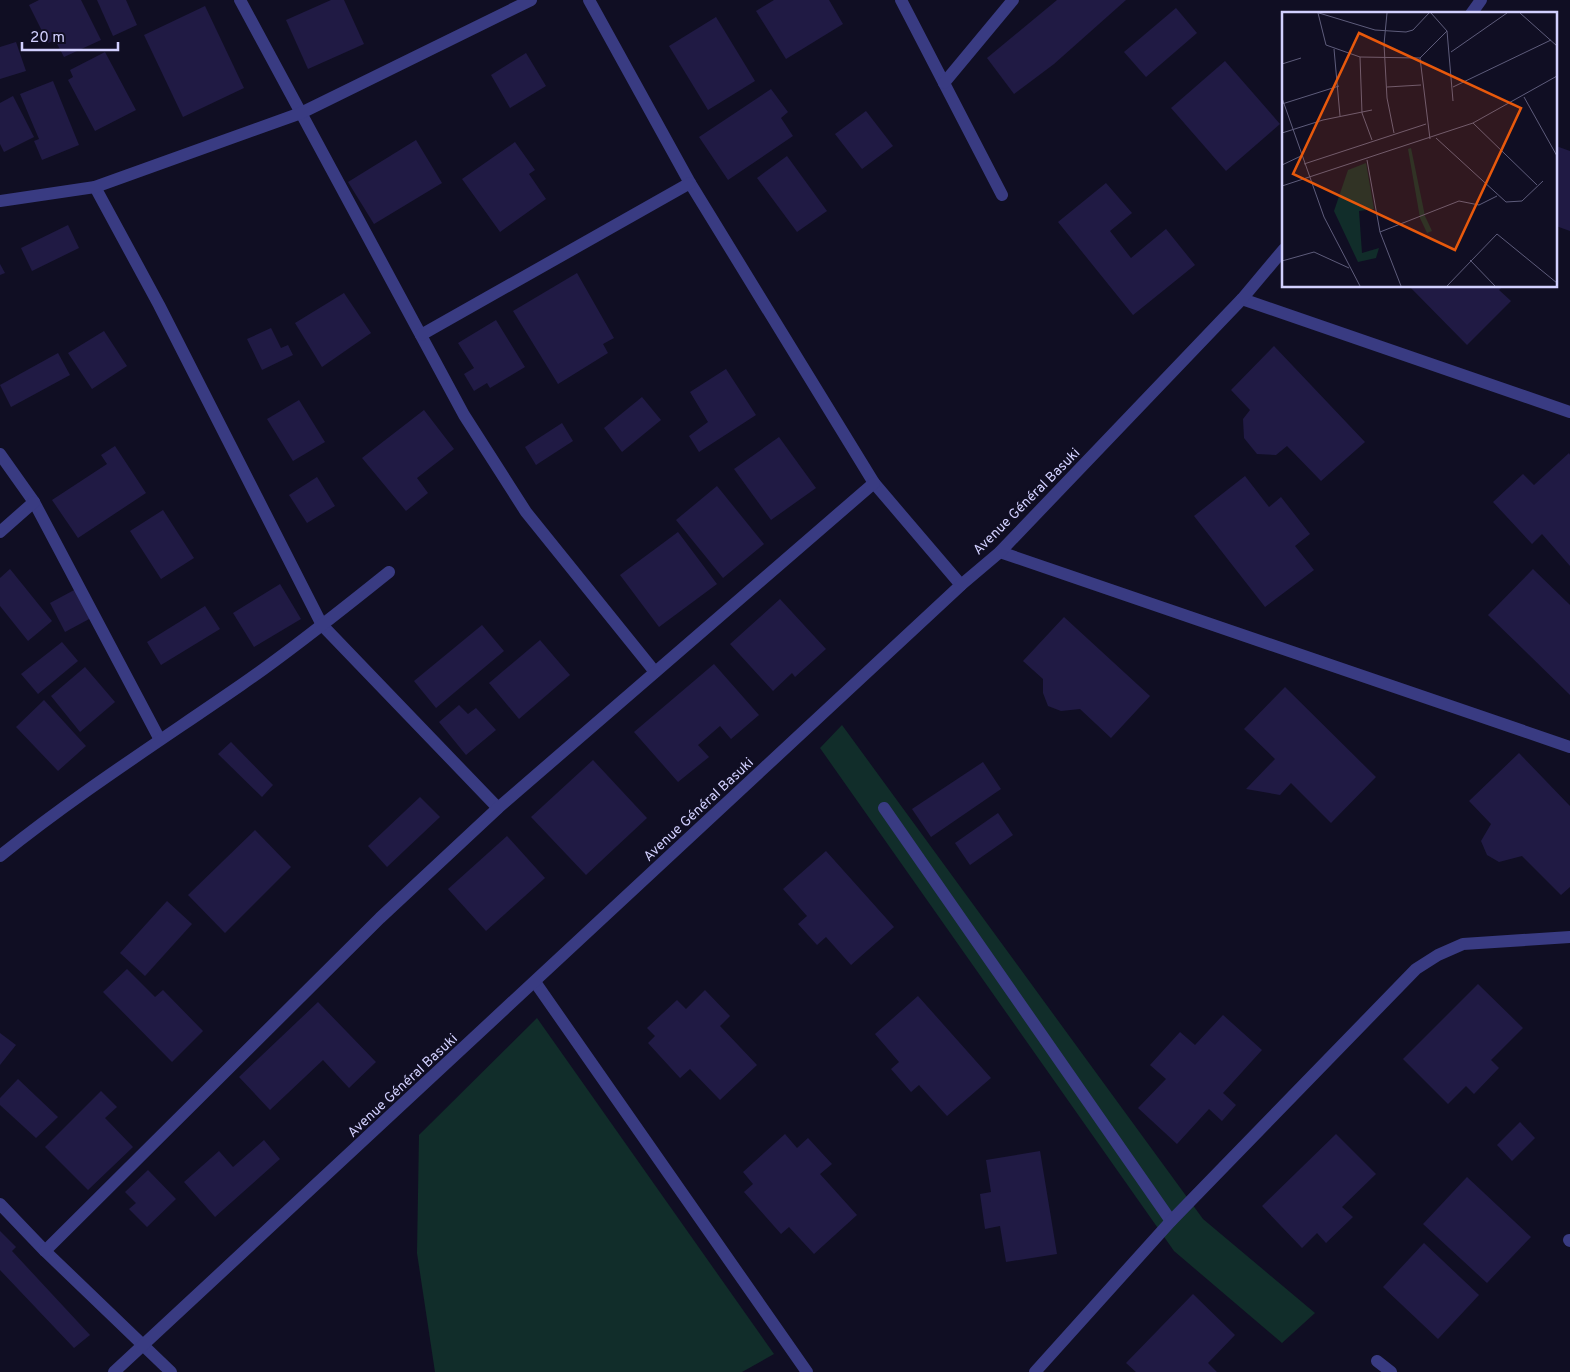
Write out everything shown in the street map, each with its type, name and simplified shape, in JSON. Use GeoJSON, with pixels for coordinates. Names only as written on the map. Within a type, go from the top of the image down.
{"type":"FeatureCollection","features":[{"type":"Feature","properties":{"kind":"street"},"geometry":{"type":"LineString","coordinates":[[240,0],[464,415],[526,512],[655,672]]}},
{"type":"Feature","properties":{"kind":"street"},"geometry":{"type":"LineString","coordinates":[[0,201],[95,188],[301,113],[531,0]]}},
{"type":"Feature","properties":{"kind":"street"},"geometry":{"type":"LineString","coordinates":[[589,0],[690,183],[874,483],[961,585]]}},
{"type":"Feature","properties":{"kind":"street"},"geometry":{"type":"LineString","coordinates":[[901,0],[1002,195]]}},
{"type":"Feature","properties":{"kind":"street"},"geometry":{"type":"LineString","coordinates":[[944,83],[1013,0]]}},
{"type":"Feature","properties":{"kind":"street"},"geometry":{"type":"LineString","coordinates":[[1472,12],[1481,0]]}},
{"type":"Feature","properties":{"kind":"street"},"geometry":{"type":"LineString","coordinates":[[421,335],[690,183]]}},
{"type":"Feature","properties":{"kind":"street"},"geometry":{"type":"LineString","coordinates":[[95,188],[163,314],[322,625],[498,808]]}},
{"type":"Feature","properties":{"kind":"street","name":"Avenue Général Basuki"},"geometry":{"type":"LineString","coordinates":[[114,1372],[961,585],[1000,552],[1242,299],[1282,251]]}},
{"type":"Feature","properties":{"kind":"street"},"geometry":{"type":"LineString","coordinates":[[1242,299],[1570,412]]}},
{"type":"Feature","properties":{"kind":"street"},"geometry":{"type":"LineString","coordinates":[[0,454],[34,502],[160,738]]}},
{"type":"Feature","properties":{"kind":"street"},"geometry":{"type":"LineString","coordinates":[[45,1251],[380,918],[498,808],[874,483]]}},
{"type":"Feature","properties":{"kind":"street"},"geometry":{"type":"LineString","coordinates":[[0,532],[34,502]]}},
{"type":"Feature","properties":{"kind":"street"},"geometry":{"type":"LineString","coordinates":[[1000,552],[1570,747]]}},
{"type":"Feature","properties":{"kind":"street"},"geometry":{"type":"LineString","coordinates":[[0,856],[160,738],[242,684],[322,625],[389,572]]}},
{"type":"Feature","properties":{"kind":"street"},"geometry":{"type":"LineString","coordinates":[[884,808],[1171,1221]]}},
{"type":"Feature","properties":{"kind":"street"},"geometry":{"type":"LineString","coordinates":[[1035,1372],[1171,1221],[1416,969],[1438,955],[1463,944],[1570,937]]}},
{"type":"Feature","properties":{"kind":"street"},"geometry":{"type":"LineString","coordinates":[[535,982],[807,1372]]}},
{"type":"Feature","properties":{"kind":"street"},"geometry":{"type":"LineString","coordinates":[[0,1204],[45,1251],[171,1372]]}},
{"type":"Feature","properties":{"kind":"street"},"geometry":{"type":"LineString","coordinates":[[1377,1361],[1391,1372]]}},
{"type":"Feature","properties":{"kind":"green space"},"geometry":{"type":"Polygon","coordinates":[[[842,725],[1203,1219],[1315,1313],[1282,1343],[1174,1251],[820,748],[842,725]]]}},
{"type":"Feature","properties":{"kind":"green space"},"geometry":{"type":"Polygon","coordinates":[[[537,1018],[774,1354],[742,1372],[435,1372],[417,1253],[419,1135],[537,1018]]]}},
{"type":"Feature","properties":{"kind":"building"},"geometry":{"type":"Polygon","coordinates":[[[39,0],[81,0],[101,40],[64,57],[55,40],[48,43],[29,5],[39,0]]]}},
{"type":"Feature","properties":{"kind":"building"},"geometry":{"type":"Polygon","coordinates":[[[97,0],[126,0],[137,25],[113,36],[97,0]]]}},
{"type":"Feature","properties":{"kind":"building"},"geometry":{"type":"Polygon","coordinates":[[[331,0],[344,0],[364,44],[308,69],[286,20],[331,0]]]}},
{"type":"Feature","properties":{"kind":"building"},"geometry":{"type":"Polygon","coordinates":[[[774,0],[829,0],[843,24],[786,59],[756,11],[774,0]]]}},
{"type":"Feature","properties":{"kind":"building"},"geometry":{"type":"Polygon","coordinates":[[[1057,0],[1126,0],[1054,64],[1014,94],[987,58],[1057,0]]]}},
{"type":"Feature","properties":{"kind":"building"},"geometry":{"type":"Polygon","coordinates":[[[205,6],[244,88],[183,117],[144,35],[205,6]]]}},
{"type":"Feature","properties":{"kind":"building"},"geometry":{"type":"Polygon","coordinates":[[[1176,8],[1197,33],[1146,77],[1124,52],[1176,8]]]}},
{"type":"Feature","properties":{"kind":"building"},"geometry":{"type":"Polygon","coordinates":[[[716,17],[755,81],[708,110],[669,46],[716,17]]]}},
{"type":"Feature","properties":{"kind":"building"},"geometry":{"type":"Polygon","coordinates":[[[16,42],[26,71],[0,79],[0,47],[16,42]]]}},
{"type":"Feature","properties":{"kind":"building"},"geometry":{"type":"Polygon","coordinates":[[[105,52],[136,110],[95,131],[68,80],[73,77],[70,70],[105,52]]]}},
{"type":"Feature","properties":{"kind":"building"},"geometry":{"type":"Polygon","coordinates":[[[526,53],[546,86],[510,108],[491,75],[526,53]]]}},
{"type":"Feature","properties":{"kind":"building"},"geometry":{"type":"Polygon","coordinates":[[[1225,61],[1280,124],[1226,171],[1171,108],[1225,61]]]}},
{"type":"Feature","properties":{"kind":"building"},"geometry":{"type":"Polygon","coordinates":[[[53,81],[79,145],[42,160],[34,141],[39,139],[20,94],[53,81]]]}},
{"type":"Feature","properties":{"kind":"building"},"geometry":{"type":"Polygon","coordinates":[[[771,89],[788,112],[781,118],[793,136],[728,180],[699,137],[771,89]]]}},
{"type":"Feature","properties":{"kind":"building"},"geometry":{"type":"Polygon","coordinates":[[[13,96],[34,137],[4,152],[0,144],[0,103],[13,96]]]}},
{"type":"Feature","properties":{"kind":"building"},"geometry":{"type":"Polygon","coordinates":[[[866,111],[893,146],[862,169],[835,134],[866,111]]]}},
{"type":"Feature","properties":{"kind":"building"},"geometry":{"type":"Polygon","coordinates":[[[416,140],[442,183],[374,224],[348,182],[416,140]]]}},
{"type":"Feature","properties":{"kind":"building"},"geometry":{"type":"Polygon","coordinates":[[[515,142],[535,170],[529,174],[546,199],[500,232],[462,179],[515,142]]]}},
{"type":"Feature","properties":{"kind":"building"},"geometry":{"type":"Polygon","coordinates":[[[1558,147],[1570,151],[1570,231],[1558,227],[1558,147]]]}},
{"type":"Feature","properties":{"kind":"building"},"geometry":{"type":"Polygon","coordinates":[[[787,156],[827,211],[797,232],[757,178],[787,156]]]}},
{"type":"Feature","properties":{"kind":"building"},"geometry":{"type":"Polygon","coordinates":[[[1106,183],[1132,213],[1110,231],[1131,258],[1166,229],[1195,265],[1133,315],[1058,222],[1106,183]]]}},
{"type":"Feature","properties":{"kind":"building"},"geometry":{"type":"Polygon","coordinates":[[[68,225],[79,248],[32,271],[21,248],[68,225]]]}},
{"type":"Feature","properties":{"kind":"building"},"geometry":{"type":"Polygon","coordinates":[[[0,264],[5,273],[0,275],[0,264]]]}},
{"type":"Feature","properties":{"kind":"building"},"geometry":{"type":"Polygon","coordinates":[[[577,273],[614,338],[603,344],[608,353],[558,384],[513,311],[577,273]]]}},
{"type":"Feature","properties":{"kind":"building"},"geometry":{"type":"Polygon","coordinates":[[[1411,288],[1501,288],[1499,290],[1511,301],[1467,345],[1411,288]]]}},
{"type":"Feature","properties":{"kind":"building"},"geometry":{"type":"Polygon","coordinates":[[[344,293],[371,333],[322,367],[295,323],[344,293]]]}},
{"type":"Feature","properties":{"kind":"building"},"geometry":{"type":"Polygon","coordinates":[[[496,320],[525,367],[490,388],[487,383],[474,391],[464,374],[474,368],[458,343],[496,320]]]}},
{"type":"Feature","properties":{"kind":"building"},"geometry":{"type":"Polygon","coordinates":[[[271,328],[281,348],[288,345],[293,355],[262,370],[247,339],[271,328]]]}},
{"type":"Feature","properties":{"kind":"building"},"geometry":{"type":"Polygon","coordinates":[[[104,331],[127,366],[92,389],[68,353],[104,331]]]}},
{"type":"Feature","properties":{"kind":"building"},"geometry":{"type":"Polygon","coordinates":[[[1274,346],[1365,442],[1321,481],[1287,446],[1276,455],[1257,454],[1244,438],[1243,419],[1250,410],[1231,390],[1274,346]]]}},
{"type":"Feature","properties":{"kind":"building"},"geometry":{"type":"Polygon","coordinates":[[[58,353],[70,375],[11,407],[0,385],[58,353]]]}},
{"type":"Feature","properties":{"kind":"building"},"geometry":{"type":"Polygon","coordinates":[[[726,369],[756,415],[699,452],[689,436],[708,422],[690,392],[726,369]]]}},
{"type":"Feature","properties":{"kind":"building"},"geometry":{"type":"Polygon","coordinates":[[[642,397],[661,420],[622,452],[604,428],[642,397]]]}},
{"type":"Feature","properties":{"kind":"building"},"geometry":{"type":"Polygon","coordinates":[[[299,400],[325,442],[293,461],[267,419],[299,400]]]}},
{"type":"Feature","properties":{"kind":"building"},"geometry":{"type":"Polygon","coordinates":[[[424,410],[454,449],[417,478],[428,493],[406,511],[362,458],[424,410]]]}},
{"type":"Feature","properties":{"kind":"building"},"geometry":{"type":"Polygon","coordinates":[[[562,423],[573,441],[536,465],[525,447],[562,423]]]}},
{"type":"Feature","properties":{"kind":"building"},"geometry":{"type":"Polygon","coordinates":[[[779,437],[816,488],[771,520],[734,469],[779,437]]]}},
{"type":"Feature","properties":{"kind":"building"},"geometry":{"type":"Polygon","coordinates":[[[115,446],[146,493],[78,538],[52,500],[107,464],[101,455],[115,446]]]}},
{"type":"Feature","properties":{"kind":"building"},"geometry":{"type":"Polygon","coordinates":[[[1569,453],[1570,566],[1542,534],[1532,544],[1493,502],[1523,474],[1534,485],[1569,453]]]}},
{"type":"Feature","properties":{"kind":"building"},"geometry":{"type":"Polygon","coordinates":[[[1245,476],[1269,507],[1281,497],[1310,534],[1295,546],[1314,570],[1265,607],[1194,516],[1245,476]]]}},
{"type":"Feature","properties":{"kind":"building"},"geometry":{"type":"Polygon","coordinates":[[[317,477],[335,506],[307,523],[289,495],[317,477]]]}},
{"type":"Feature","properties":{"kind":"building"},"geometry":{"type":"Polygon","coordinates":[[[717,486],[764,544],[723,578],[676,520],[717,486]]]}},
{"type":"Feature","properties":{"kind":"building"},"geometry":{"type":"Polygon","coordinates":[[[163,510],[194,558],[161,579],[130,531],[163,510]]]}},
{"type":"Feature","properties":{"kind":"building"},"geometry":{"type":"Polygon","coordinates":[[[678,532],[717,584],[659,627],[620,575],[678,532]]]}},
{"type":"Feature","properties":{"kind":"building"},"geometry":{"type":"Polygon","coordinates":[[[10,569],[52,621],[28,641],[0,606],[0,578],[10,569]]]}},
{"type":"Feature","properties":{"kind":"building"},"geometry":{"type":"Polygon","coordinates":[[[1533,569],[1570,605],[1570,695],[1488,615],[1533,569]]]}},
{"type":"Feature","properties":{"kind":"building"},"geometry":{"type":"Polygon","coordinates":[[[280,584],[301,619],[254,647],[233,613],[280,584]]]}},
{"type":"Feature","properties":{"kind":"building"},"geometry":{"type":"Polygon","coordinates":[[[76,589],[91,618],[65,632],[50,603],[76,589]]]}},
{"type":"Feature","properties":{"kind":"building"},"geometry":{"type":"Polygon","coordinates":[[[780,599],[826,649],[795,677],[792,673],[773,691],[730,644],[780,599]]]}},
{"type":"Feature","properties":{"kind":"building"},"geometry":{"type":"Polygon","coordinates":[[[205,606],[220,629],[161,665],[147,642],[205,606]]]}},
{"type":"Feature","properties":{"kind":"building"},"geometry":{"type":"Polygon","coordinates":[[[1064,617],[1150,696],[1111,738],[1080,709],[1061,711],[1048,706],[1043,693],[1043,679],[1023,661],[1064,617]]]}},
{"type":"Feature","properties":{"kind":"building"},"geometry":{"type":"Polygon","coordinates":[[[482,625],[504,651],[436,708],[414,681],[482,625]]]}},
{"type":"Feature","properties":{"kind":"building"},"geometry":{"type":"Polygon","coordinates":[[[540,640],[570,675],[519,719],[489,683],[540,640]]]}},
{"type":"Feature","properties":{"kind":"building"},"geometry":{"type":"Polygon","coordinates":[[[62,642],[78,661],[38,694],[21,674],[62,642]]]}},
{"type":"Feature","properties":{"kind":"building"},"geometry":{"type":"Polygon","coordinates":[[[714,664],[759,715],[731,739],[720,726],[698,745],[709,757],[678,782],[634,732],[714,664]]]}},
{"type":"Feature","properties":{"kind":"building"},"geometry":{"type":"Polygon","coordinates":[[[85,667],[115,702],[80,732],[51,696],[85,667]]]}},
{"type":"Feature","properties":{"kind":"building"},"geometry":{"type":"Polygon","coordinates":[[[1285,687],[1376,777],[1331,823],[1291,783],[1280,795],[1246,789],[1275,759],[1244,729],[1285,687]]]}},
{"type":"Feature","properties":{"kind":"building"},"geometry":{"type":"Polygon","coordinates":[[[44,700],[86,746],[58,771],[16,727],[44,700]]]}},
{"type":"Feature","properties":{"kind":"building"},"geometry":{"type":"Polygon","coordinates":[[[459,705],[468,714],[476,708],[496,730],[466,755],[439,722],[459,705]]]}},
{"type":"Feature","properties":{"kind":"building"},"geometry":{"type":"Polygon","coordinates":[[[231,742],[273,785],[262,797],[218,754],[231,742]]]}},
{"type":"Feature","properties":{"kind":"building"},"geometry":{"type":"Polygon","coordinates":[[[1519,753],[1570,806],[1570,887],[1561,895],[1522,856],[1499,862],[1487,855],[1481,841],[1491,824],[1469,801],[1519,753]]]}},
{"type":"Feature","properties":{"kind":"building"},"geometry":{"type":"Polygon","coordinates":[[[593,760],[647,818],[586,875],[531,817],[593,760]]]}},
{"type":"Feature","properties":{"kind":"building"},"geometry":{"type":"Polygon","coordinates":[[[983,762],[1001,789],[931,837],[912,809],[983,762]]]}},
{"type":"Feature","properties":{"kind":"building"},"geometry":{"type":"Polygon","coordinates":[[[420,797],[440,817],[387,867],[368,846],[420,797]]]}},
{"type":"Feature","properties":{"kind":"building"},"geometry":{"type":"Polygon","coordinates":[[[998,813],[1013,835],[970,865],[955,843],[998,813]]]}},
{"type":"Feature","properties":{"kind":"building"},"geometry":{"type":"Polygon","coordinates":[[[255,830],[291,867],[225,933],[188,895],[255,830]]]}},
{"type":"Feature","properties":{"kind":"building"},"geometry":{"type":"Polygon","coordinates":[[[507,836],[545,878],[486,931],[448,889],[507,836]]]}},
{"type":"Feature","properties":{"kind":"building"},"geometry":{"type":"Polygon","coordinates":[[[826,851],[894,927],[851,965],[826,937],[817,945],[798,924],[807,916],[783,889],[826,851]]]}},
{"type":"Feature","properties":{"kind":"building"},"geometry":{"type":"Polygon","coordinates":[[[167,901],[192,924],[145,976],[120,953],[167,901]]]}},
{"type":"Feature","properties":{"kind":"building"},"geometry":{"type":"Polygon","coordinates":[[[127,969],[155,997],[163,990],[203,1031],[172,1062],[103,992],[127,969]]]}},
{"type":"Feature","properties":{"kind":"building"},"geometry":{"type":"Polygon","coordinates":[[[1478,984],[1523,1028],[1491,1060],[1499,1068],[1474,1094],[1466,1086],[1448,1104],[1403,1059],[1478,984]]]}},
{"type":"Feature","properties":{"kind":"building"},"geometry":{"type":"Polygon","coordinates":[[[705,990],[730,1016],[720,1026],[757,1065],[720,1100],[690,1069],[680,1078],[648,1043],[655,1036],[647,1028],[677,1000],[686,1009],[705,990]]]}},
{"type":"Feature","properties":{"kind":"building"},"geometry":{"type":"Polygon","coordinates":[[[918,996],[991,1078],[947,1116],[919,1085],[911,1092],[891,1069],[899,1062],[875,1034],[918,996]]]}},
{"type":"Feature","properties":{"kind":"building"},"geometry":{"type":"Polygon","coordinates":[[[318,1002],[376,1062],[349,1088],[323,1060],[270,1110],[239,1077],[318,1002]]]}},
{"type":"Feature","properties":{"kind":"building"},"geometry":{"type":"Polygon","coordinates":[[[1223,1015],[1262,1050],[1223,1093],[1236,1105],[1222,1121],[1209,1109],[1177,1144],[1138,1108],[1166,1079],[1150,1065],[1180,1032],[1195,1045],[1223,1015]]]}},
{"type":"Feature","properties":{"kind":"building"},"geometry":{"type":"Polygon","coordinates":[[[0,1033],[16,1045],[0,1065],[0,1033]]]}},
{"type":"Feature","properties":{"kind":"building"},"geometry":{"type":"Polygon","coordinates":[[[18,1079],[58,1117],[36,1138],[0,1105],[0,1098],[18,1079]]]}},
{"type":"Feature","properties":{"kind":"building"},"geometry":{"type":"Polygon","coordinates":[[[101,1091],[117,1107],[105,1118],[133,1147],[88,1190],[45,1147],[101,1091]]]}},
{"type":"Feature","properties":{"kind":"building"},"geometry":{"type":"Polygon","coordinates":[[[1520,1122],[1535,1138],[1512,1161],[1497,1145],[1520,1122]]]}},
{"type":"Feature","properties":{"kind":"building"},"geometry":{"type":"Polygon","coordinates":[[[785,1134],[797,1148],[808,1138],[832,1164],[820,1174],[857,1215],[814,1254],[789,1227],[781,1234],[744,1192],[753,1184],[743,1172],[785,1134]]]}},
{"type":"Feature","properties":{"kind":"building"},"geometry":{"type":"Polygon","coordinates":[[[1336,1134],[1376,1174],[1342,1207],[1353,1217],[1326,1243],[1317,1233],[1302,1248],[1262,1206],[1336,1134]]]}},
{"type":"Feature","properties":{"kind":"building"},"geometry":{"type":"Polygon","coordinates":[[[264,1140],[280,1159],[215,1217],[184,1182],[219,1151],[233,1167],[264,1140]]]}},
{"type":"Feature","properties":{"kind":"building"},"geometry":{"type":"Polygon","coordinates":[[[1040,1151],[1057,1254],[1006,1262],[1000,1226],[985,1229],[980,1194],[991,1192],[986,1160],[1040,1151]]]}},
{"type":"Feature","properties":{"kind":"building"},"geometry":{"type":"Polygon","coordinates":[[[148,1170],[176,1199],[147,1227],[129,1209],[136,1203],[125,1192],[148,1170]]]}},
{"type":"Feature","properties":{"kind":"building"},"geometry":{"type":"Polygon","coordinates":[[[1467,1177],[1531,1237],[1487,1283],[1423,1224],[1467,1177]]]}},
{"type":"Feature","properties":{"kind":"building"},"geometry":{"type":"Polygon","coordinates":[[[0,1231],[16,1247],[12,1251],[90,1335],[74,1348],[0,1270],[0,1231]]]}},
{"type":"Feature","properties":{"kind":"building"},"geometry":{"type":"Polygon","coordinates":[[[1424,1243],[1479,1295],[1438,1339],[1383,1287],[1424,1243]]]}},
{"type":"Feature","properties":{"kind":"building"},"geometry":{"type":"Polygon","coordinates":[[[1193,1294],[1235,1335],[1208,1363],[1217,1372],[1136,1372],[1126,1363],[1193,1294]]]}}]}
